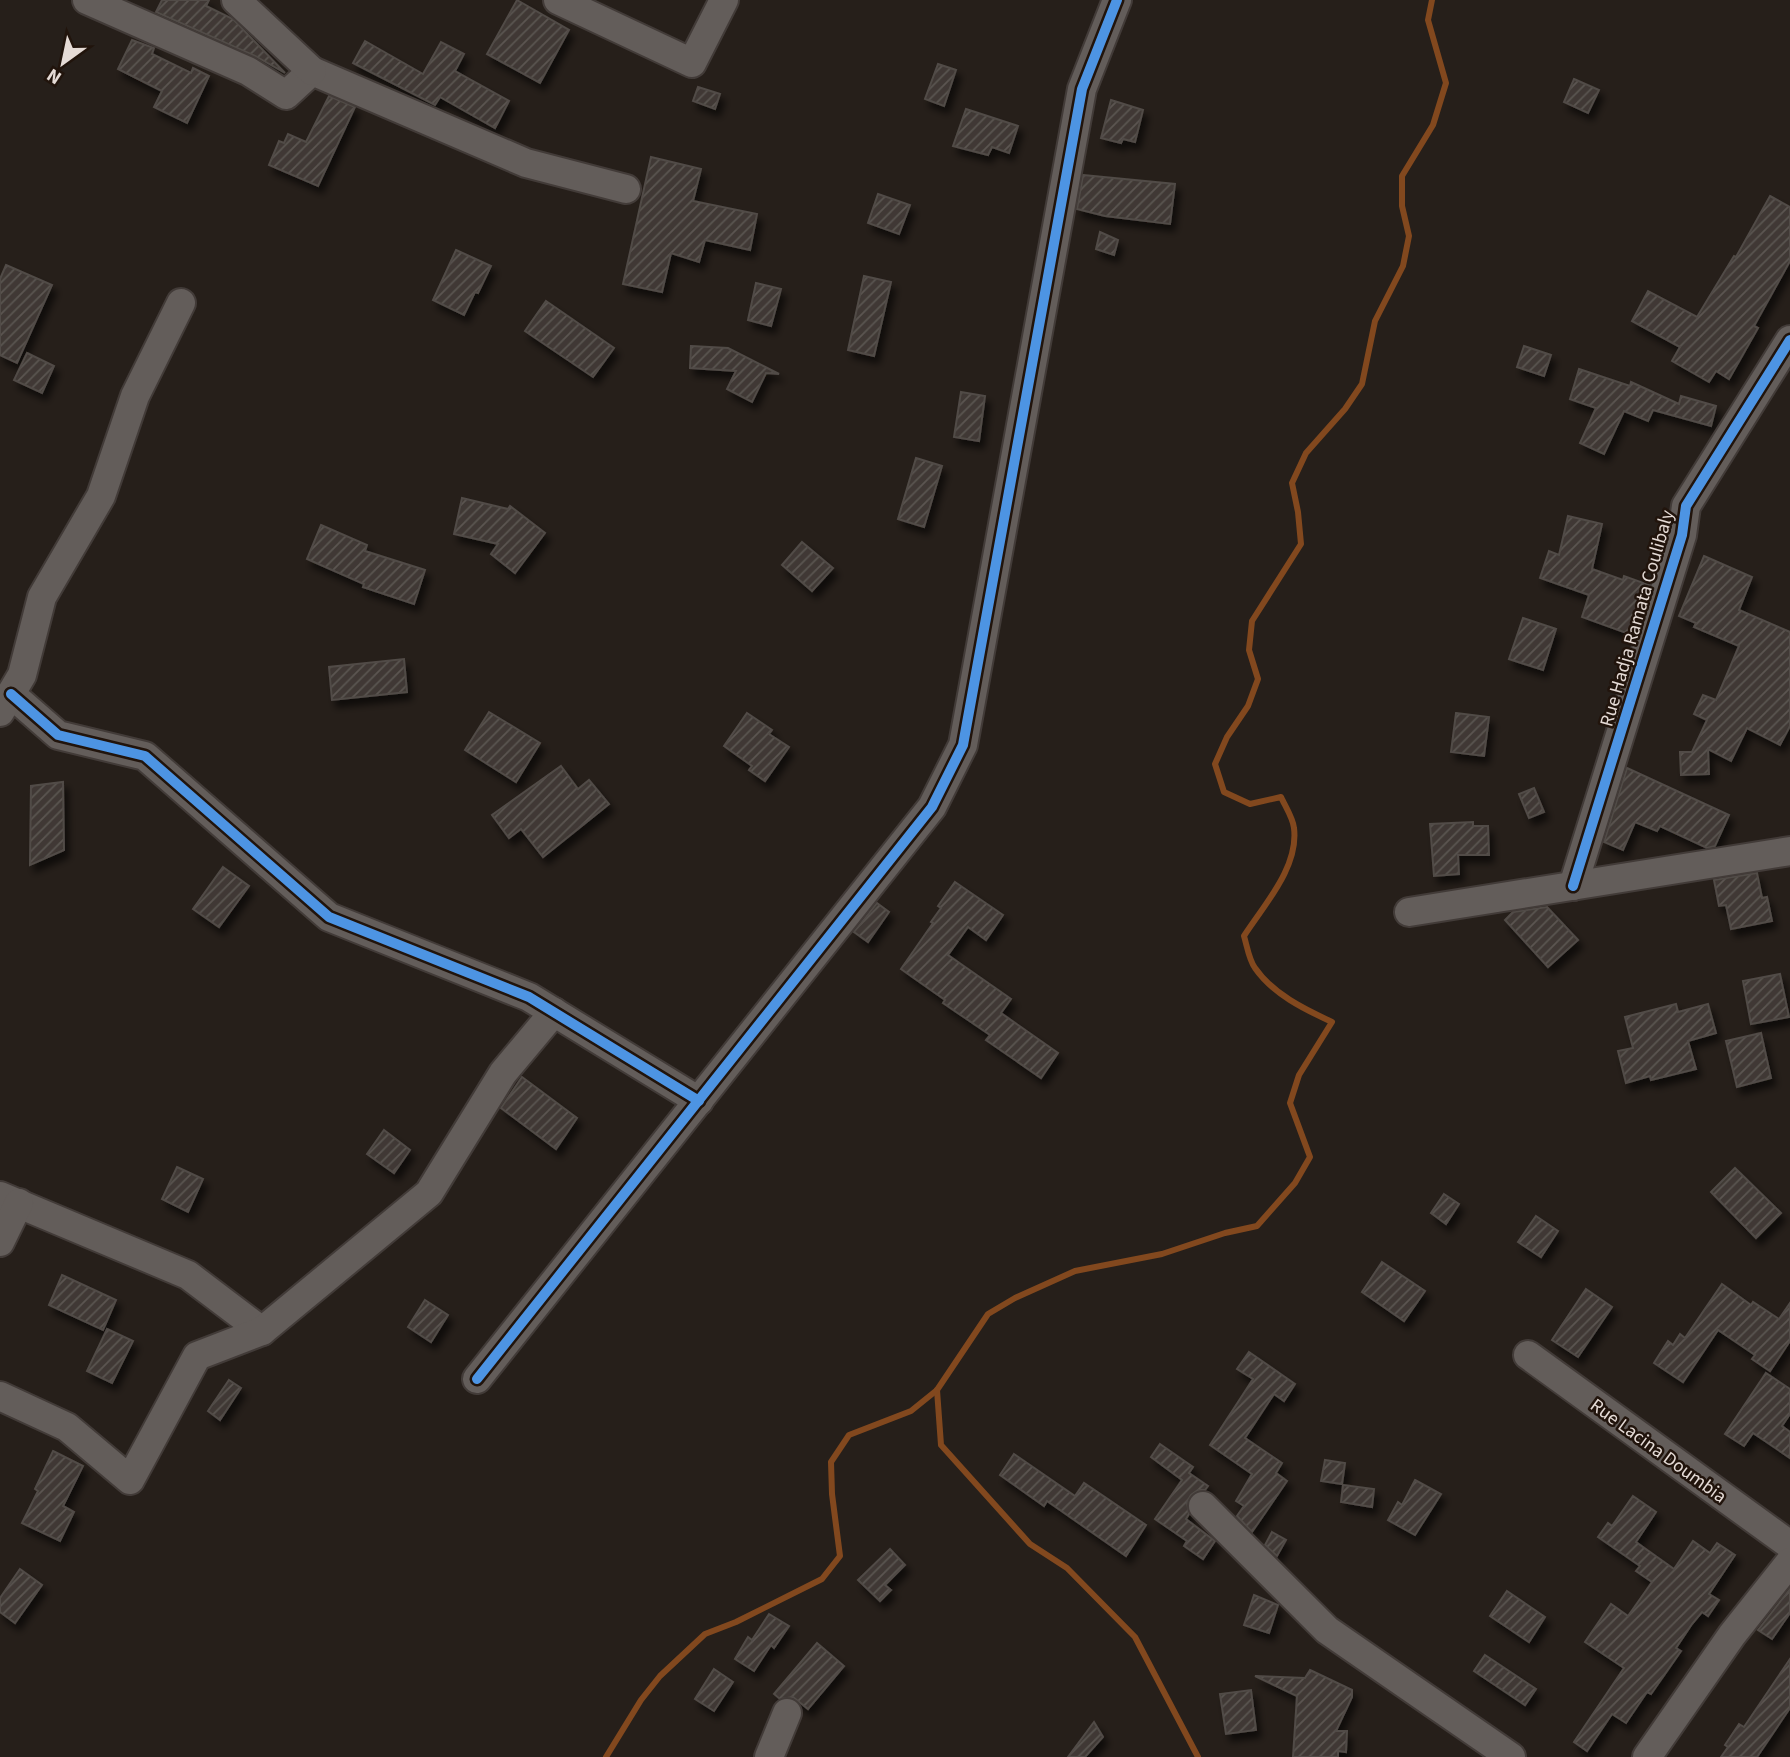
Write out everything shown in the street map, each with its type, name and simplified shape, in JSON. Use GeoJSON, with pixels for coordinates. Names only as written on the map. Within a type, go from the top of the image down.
{"type":"FeatureCollection","features":[{"type":"Feature","properties":{"kind":"street"},"geometry":{"type":"LineString","coordinates":[[87,0],[248,71],[286,95],[312,71]]}},
{"type":"Feature","properties":{"kind":"street"},"geometry":{"type":"LineString","coordinates":[[236,0],[312,71],[526,163],[626,189]]}},
{"type":"Feature","properties":{"kind":"street"},"geometry":{"type":"LineString","coordinates":[[558,0],[692,63],[724,0]]}},
{"type":"Feature","properties":{"kind":"street"},"geometry":{"type":"LineString","coordinates":[[477,1380],[932,807],[962,745],[1082,89],[1117,0]]}},
{"type":"Feature","properties":{"kind":"street"},"geometry":{"type":"LineString","coordinates":[[181,303],[135,396],[101,496],[42,597],[22,675],[5,703],[58,735],[145,756],[329,917],[529,997],[699,1101]]}},
{"type":"Feature","properties":{"kind":"street","name":"Rue Hadja Ramata Coulibaly"},"geometry":{"type":"LineString","coordinates":[[1573,886],[1682,535],[1686,506],[1790,340]]}},
{"type":"Feature","properties":{"kind":"street"},"geometry":{"type":"LineString","coordinates":[[1409,912],[1790,850]]}},
{"type":"Feature","properties":{"kind":"street"},"geometry":{"type":"LineString","coordinates":[[0,1396],[67,1427],[130,1480],[197,1356],[262,1331],[429,1193],[503,1073],[554,1012]]}},
{"type":"Feature","properties":{"kind":"street"},"geometry":{"type":"LineString","coordinates":[[0,1242],[9,1200],[188,1275],[262,1331]]}},
{"type":"Feature","properties":{"kind":"street","name":"Rue Lacina Doumbia"},"geometry":{"type":"LineString","coordinates":[[1528,1355],[1790,1545]]}},
{"type":"Feature","properties":{"kind":"street"},"geometry":{"type":"LineString","coordinates":[[1203,1506],[1327,1630],[1510,1757]]}},
{"type":"Feature","properties":{"kind":"street"},"geometry":{"type":"LineString","coordinates":[[1647,1757],[1732,1635],[1790,1562]]}},
{"type":"Feature","properties":{"kind":"street"},"geometry":{"type":"LineString","coordinates":[[769,1757],[787,1713]]}},
{"type":"Feature","properties":{"kind":"building"},"geometry":{"type":"Polygon","coordinates":[[[162,0],[209,0],[206,6],[233,19],[285,73],[255,56],[156,12],[162,0]]]}},
{"type":"Feature","properties":{"kind":"building"},"geometry":{"type":"Polygon","coordinates":[[[517,0],[569,30],[540,83],[487,54],[517,0]]]}},
{"type":"Feature","properties":{"kind":"building"},"geometry":{"type":"Polygon","coordinates":[[[132,40],[154,48],[152,54],[191,73],[193,68],[209,76],[187,123],[154,107],[162,91],[118,69],[132,40]]]}},
{"type":"Feature","properties":{"kind":"building"},"geometry":{"type":"Polygon","coordinates":[[[365,41],[423,74],[441,42],[464,54],[455,71],[509,101],[495,128],[440,97],[435,105],[353,63],[365,41]]]}},
{"type":"Feature","properties":{"kind":"building"},"geometry":{"type":"Polygon","coordinates":[[[938,64],[956,70],[944,106],[925,99],[938,64]]]}},
{"type":"Feature","properties":{"kind":"building"},"geometry":{"type":"Polygon","coordinates":[[[1574,79],[1599,90],[1588,113],[1564,102],[1574,79]]]}},
{"type":"Feature","properties":{"kind":"building"},"geometry":{"type":"Polygon","coordinates":[[[698,87],[720,94],[715,109],[693,101],[698,87]]]}},
{"type":"Feature","properties":{"kind":"building"},"geometry":{"type":"Polygon","coordinates":[[[329,96],[355,107],[318,186],[269,165],[279,141],[284,143],[288,134],[306,142],[329,96]]]}},
{"type":"Feature","properties":{"kind":"building"},"geometry":{"type":"Polygon","coordinates":[[[1111,100],[1143,110],[1135,142],[1123,139],[1121,143],[1101,138],[1111,100]]]}},
{"type":"Feature","properties":{"kind":"building"},"geometry":{"type":"Polygon","coordinates":[[[966,109],[1018,126],[1009,153],[992,147],[988,155],[953,146],[966,109]]]}},
{"type":"Feature","properties":{"kind":"building"},"geometry":{"type":"Polygon","coordinates":[[[651,157],[701,169],[693,201],[757,214],[750,250],[705,240],[699,262],[671,253],[662,292],[623,284],[651,157]]]}},
{"type":"Feature","properties":{"kind":"building"},"geometry":{"type":"Polygon","coordinates":[[[1083,175],[1175,184],[1170,224],[1105,216],[1077,209],[1083,175]]]}},
{"type":"Feature","properties":{"kind":"building"},"geometry":{"type":"Polygon","coordinates":[[[878,194],[910,205],[899,234],[868,223],[878,194]]]}},
{"type":"Feature","properties":{"kind":"building"},"geometry":{"type":"Polygon","coordinates":[[[1770,196],[1790,207],[1790,261],[1754,326],[1758,328],[1729,379],[1716,371],[1709,382],[1672,361],[1680,347],[1632,321],[1648,291],[1697,317],[1734,256],[1736,257],[1770,196]]]}},
{"type":"Feature","properties":{"kind":"building"},"geometry":{"type":"Polygon","coordinates":[[[1100,232],[1118,240],[1114,255],[1096,249],[1100,232]]]}},
{"type":"Feature","properties":{"kind":"building"},"geometry":{"type":"Polygon","coordinates":[[[456,250],[491,266],[464,315],[433,300],[456,250]]]}},
{"type":"Feature","properties":{"kind":"building"},"geometry":{"type":"Polygon","coordinates":[[[6,265],[52,285],[17,363],[0,355],[0,279],[6,265]]]}},
{"type":"Feature","properties":{"kind":"building"},"geometry":{"type":"Polygon","coordinates":[[[864,276],[891,282],[874,356],[848,350],[864,276]]]}},
{"type":"Feature","properties":{"kind":"building"},"geometry":{"type":"Polygon","coordinates":[[[756,283],[781,289],[771,326],[748,320],[756,283]]]}},
{"type":"Feature","properties":{"kind":"building"},"geometry":{"type":"Polygon","coordinates":[[[546,301],[614,348],[593,377],[525,331],[546,301]]]}},
{"type":"Feature","properties":{"kind":"building"},"geometry":{"type":"Polygon","coordinates":[[[691,346],[728,348],[779,374],[766,373],[752,402],[727,389],[736,371],[690,368],[691,346]]]}},
{"type":"Feature","properties":{"kind":"building"},"geometry":{"type":"Polygon","coordinates":[[[1524,346],[1551,355],[1544,376],[1517,367],[1524,346]]]}},
{"type":"Feature","properties":{"kind":"building"},"geometry":{"type":"Polygon","coordinates":[[[27,353],[54,366],[42,393],[14,380],[27,353]]]}},
{"type":"Feature","properties":{"kind":"building"},"geometry":{"type":"Polygon","coordinates":[[[1579,369],[1630,386],[1631,382],[1679,404],[1681,396],[1716,406],[1711,426],[1653,410],[1648,421],[1624,411],[1604,454],[1580,443],[1596,408],[1570,399],[1579,369]]]}},
{"type":"Feature","properties":{"kind":"building"},"geometry":{"type":"Polygon","coordinates":[[[961,392],[985,396],[979,441],[954,437],[961,392]]]}},
{"type":"Feature","properties":{"kind":"building"},"geometry":{"type":"Polygon","coordinates":[[[916,458],[942,466],[924,527],[898,519],[916,458]]]}},
{"type":"Feature","properties":{"kind":"building"},"geometry":{"type":"Polygon","coordinates":[[[462,498],[508,509],[510,506],[545,533],[515,573],[491,554],[498,544],[454,534],[462,498]]]}},
{"type":"Feature","properties":{"kind":"building"},"geometry":{"type":"Polygon","coordinates":[[[1568,516],[1602,524],[1592,569],[1623,580],[1624,576],[1649,585],[1632,635],[1582,617],[1589,595],[1540,578],[1549,551],[1559,555],[1568,516]]]}},
{"type":"Feature","properties":{"kind":"building"},"geometry":{"type":"Polygon","coordinates":[[[321,525],[367,545],[365,551],[425,570],[414,604],[363,587],[364,584],[307,559],[321,525]]]}},
{"type":"Feature","properties":{"kind":"building"},"geometry":{"type":"Polygon","coordinates":[[[802,542],[833,568],[812,591],[782,565],[802,542]]]}},
{"type":"Feature","properties":{"kind":"building"},"geometry":{"type":"Polygon","coordinates":[[[1704,556],[1752,577],[1739,610],[1790,632],[1790,726],[1780,745],[1747,728],[1731,761],[1708,749],[1709,774],[1681,775],[1680,752],[1692,752],[1707,720],[1694,714],[1703,695],[1716,700],[1739,646],[1694,627],[1696,623],[1679,616],[1704,556]]]}},
{"type":"Feature","properties":{"kind":"building"},"geometry":{"type":"Polygon","coordinates":[[[1523,618],[1556,629],[1543,670],[1509,659],[1523,618]]]}},
{"type":"Feature","properties":{"kind":"building"},"geometry":{"type":"Polygon","coordinates":[[[404,659],[407,692],[332,700],[329,667],[404,659]]]}},
{"type":"Feature","properties":{"kind":"building"},"geometry":{"type":"Polygon","coordinates":[[[489,712],[540,743],[516,782],[465,750],[489,712]]]}},
{"type":"Feature","properties":{"kind":"building"},"geometry":{"type":"Polygon","coordinates":[[[747,713],[772,730],[769,734],[789,747],[765,781],[749,770],[752,766],[724,746],[747,713]]]}},
{"type":"Feature","properties":{"kind":"building"},"geometry":{"type":"Polygon","coordinates":[[[1456,713],[1489,717],[1484,756],[1451,752],[1456,713]]]}},
{"type":"Feature","properties":{"kind":"building"},"geometry":{"type":"Polygon","coordinates":[[[561,766],[578,789],[589,780],[609,804],[543,857],[521,829],[509,838],[492,815],[561,766]]]}},
{"type":"Feature","properties":{"kind":"building"},"geometry":{"type":"Polygon","coordinates":[[[1627,768],[1729,815],[1715,846],[1707,848],[1660,826],[1657,831],[1635,822],[1623,850],[1604,842],[1627,768]]]}},
{"type":"Feature","properties":{"kind":"building"},"geometry":{"type":"Polygon","coordinates":[[[63,782],[64,850],[30,865],[31,786],[63,782]]]}},
{"type":"Feature","properties":{"kind":"building"},"geometry":{"type":"Polygon","coordinates":[[[1534,788],[1544,812],[1529,818],[1519,794],[1534,788]]]}},
{"type":"Feature","properties":{"kind":"building"},"geometry":{"type":"Polygon","coordinates":[[[1473,822],[1473,826],[1488,826],[1489,855],[1458,855],[1459,874],[1434,876],[1430,824],[1473,822]]]}},
{"type":"Feature","properties":{"kind":"building"},"geometry":{"type":"Polygon","coordinates":[[[223,867],[249,886],[219,927],[193,909],[223,867]]]}},
{"type":"Feature","properties":{"kind":"building"},"geometry":{"type":"Polygon","coordinates":[[[1757,873],[1762,898],[1767,897],[1772,921],[1731,929],[1726,905],[1719,906],[1714,880],[1757,873]]]}},
{"type":"Feature","properties":{"kind":"building"},"geometry":{"type":"Polygon","coordinates":[[[955,882],[1003,915],[986,940],[968,927],[948,955],[1011,999],[1001,1013],[1058,1053],[1041,1078],[986,1040],[990,1035],[943,1003],[945,1000],[901,969],[933,923],[931,922],[941,908],[938,906],[955,882]]]}},
{"type":"Feature","properties":{"kind":"building"},"geometry":{"type":"Polygon","coordinates":[[[877,903],[889,912],[868,942],[854,932],[877,903]]]}},
{"type":"Feature","properties":{"kind":"building"},"geometry":{"type":"Polygon","coordinates":[[[1547,907],[1578,940],[1548,967],[1505,920],[1513,912],[1547,907]]]}},
{"type":"Feature","properties":{"kind":"building"},"geometry":{"type":"Polygon","coordinates":[[[1780,974],[1789,1017],[1751,1024],[1743,981],[1780,974]]]}},
{"type":"Feature","properties":{"kind":"building"},"geometry":{"type":"Polygon","coordinates":[[[1676,1004],[1678,1012],[1708,1004],[1716,1033],[1688,1041],[1696,1069],[1651,1080],[1650,1076],[1626,1083],[1618,1051],[1633,1048],[1625,1017],[1676,1004]]]}},
{"type":"Feature","properties":{"kind":"building"},"geometry":{"type":"Polygon","coordinates":[[[1761,1033],[1771,1078],[1737,1087],[1726,1041],[1761,1033]]]}},
{"type":"Feature","properties":{"kind":"building"},"geometry":{"type":"Polygon","coordinates":[[[522,1077],[577,1118],[556,1149],[501,1108],[522,1077]]]}},
{"type":"Feature","properties":{"kind":"building"},"geometry":{"type":"Polygon","coordinates":[[[384,1130],[410,1150],[394,1173],[367,1154],[384,1130]]]}},
{"type":"Feature","properties":{"kind":"building"},"geometry":{"type":"Polygon","coordinates":[[[177,1167],[203,1179],[188,1212],[162,1199],[177,1167]]]}},
{"type":"Feature","properties":{"kind":"building"},"geometry":{"type":"Polygon","coordinates":[[[1735,1168],[1781,1213],[1756,1238],[1711,1192],[1735,1168]]]}},
{"type":"Feature","properties":{"kind":"building"},"geometry":{"type":"Polygon","coordinates":[[[1444,1194],[1459,1204],[1446,1224],[1431,1213],[1444,1194]]]}},
{"type":"Feature","properties":{"kind":"building"},"geometry":{"type":"Polygon","coordinates":[[[1536,1216],[1558,1231],[1541,1257],[1518,1242],[1536,1216]]]}},
{"type":"Feature","properties":{"kind":"building"},"geometry":{"type":"Polygon","coordinates":[[[1382,1262],[1425,1291],[1404,1321],[1362,1292],[1382,1262]]]}},
{"type":"Feature","properties":{"kind":"building"},"geometry":{"type":"Polygon","coordinates":[[[62,1275],[116,1300],[103,1330],[49,1305],[62,1275]]]}},
{"type":"Feature","properties":{"kind":"building"},"geometry":{"type":"Polygon","coordinates":[[[1722,1284],[1751,1305],[1753,1302],[1779,1319],[1790,1303],[1790,1341],[1770,1371],[1752,1359],[1755,1355],[1718,1330],[1683,1382],[1654,1363],[1668,1341],[1673,1345],[1680,1334],[1685,1338],[1722,1284]]]}},
{"type":"Feature","properties":{"kind":"building"},"geometry":{"type":"Polygon","coordinates":[[[1586,1289],[1612,1307],[1578,1357],[1552,1340],[1586,1289]]]}},
{"type":"Feature","properties":{"kind":"building"},"geometry":{"type":"Polygon","coordinates":[[[425,1300],[448,1315],[431,1342],[408,1327],[425,1300]]]}},
{"type":"Feature","properties":{"kind":"building"},"geometry":{"type":"Polygon","coordinates":[[[107,1329],[133,1341],[112,1383],[87,1371],[107,1329]]]}},
{"type":"Feature","properties":{"kind":"building"},"geometry":{"type":"Polygon","coordinates":[[[1249,1352],[1295,1384],[1284,1401],[1274,1394],[1245,1438],[1282,1463],[1276,1473],[1287,1481],[1252,1532],[1237,1516],[1244,1506],[1236,1501],[1252,1474],[1210,1445],[1253,1379],[1237,1369],[1249,1352]]]}},
{"type":"Feature","properties":{"kind":"building"},"geometry":{"type":"Polygon","coordinates":[[[1766,1373],[1790,1389],[1790,1414],[1782,1426],[1790,1432],[1790,1458],[1753,1433],[1744,1446],[1725,1434],[1766,1373]]]}},
{"type":"Feature","properties":{"kind":"building"},"geometry":{"type":"Polygon","coordinates":[[[229,1380],[241,1388],[220,1420],[208,1411],[229,1380]]]}},
{"type":"Feature","properties":{"kind":"building"},"geometry":{"type":"Polygon","coordinates":[[[1160,1444],[1193,1467],[1189,1473],[1208,1486],[1205,1490],[1198,1490],[1191,1495],[1187,1502],[1189,1514],[1186,1519],[1215,1541],[1203,1559],[1184,1546],[1187,1541],[1155,1519],[1182,1480],[1151,1457],[1160,1444]]]}},
{"type":"Feature","properties":{"kind":"building"},"geometry":{"type":"Polygon","coordinates":[[[53,1451],[83,1466],[63,1506],[74,1512],[60,1541],[22,1523],[53,1451]]]}},
{"type":"Feature","properties":{"kind":"building"},"geometry":{"type":"Polygon","coordinates":[[[1014,1454],[1075,1496],[1084,1483],[1146,1525],[1126,1556],[1047,1501],[1044,1506],[1000,1475],[1014,1454]]]}},
{"type":"Feature","properties":{"kind":"building"},"geometry":{"type":"Polygon","coordinates":[[[1325,1460],[1345,1463],[1342,1484],[1321,1481],[1325,1460]]]}},
{"type":"Feature","properties":{"kind":"building"},"geometry":{"type":"Polygon","coordinates":[[[1415,1480],[1441,1494],[1415,1535],[1388,1520],[1398,1502],[1402,1505],[1415,1480]]]}},
{"type":"Feature","properties":{"kind":"building"},"geometry":{"type":"Polygon","coordinates":[[[1343,1485],[1374,1489],[1372,1507],[1341,1502],[1343,1485]]]}},
{"type":"Feature","properties":{"kind":"building"},"geometry":{"type":"Polygon","coordinates":[[[1633,1496],[1656,1512],[1636,1542],[1674,1569],[1693,1541],[1710,1553],[1717,1543],[1735,1555],[1709,1594],[1719,1600],[1708,1616],[1702,1612],[1692,1624],[1676,1648],[1681,1651],[1651,1694],[1647,1692],[1626,1723],[1612,1714],[1587,1751],[1574,1742],[1624,1668],[1585,1642],[1611,1604],[1628,1616],[1652,1582],[1636,1571],[1640,1566],[1598,1537],[1608,1523],[1612,1526],[1633,1496]]]}},
{"type":"Feature","properties":{"kind":"building"},"geometry":{"type":"Polygon","coordinates":[[[1272,1532],[1286,1540],[1277,1556],[1265,1545],[1272,1532]]]}},
{"type":"Feature","properties":{"kind":"building"},"geometry":{"type":"Polygon","coordinates":[[[890,1549],[905,1565],[885,1585],[891,1590],[880,1601],[858,1580],[890,1549]]]}},
{"type":"Feature","properties":{"kind":"building"},"geometry":{"type":"Polygon","coordinates":[[[20,1569],[42,1585],[15,1623],[0,1612],[0,1598],[20,1569]]]}},
{"type":"Feature","properties":{"kind":"building"},"geometry":{"type":"Polygon","coordinates":[[[1790,1589],[1790,1613],[1772,1639],[1758,1630],[1790,1589]]]}},
{"type":"Feature","properties":{"kind":"building"},"geometry":{"type":"Polygon","coordinates":[[[1507,1591],[1545,1617],[1529,1642],[1490,1616],[1507,1591]]]}},
{"type":"Feature","properties":{"kind":"building"},"geometry":{"type":"Polygon","coordinates":[[[1254,1595],[1278,1605],[1269,1633],[1244,1625],[1254,1595]]]}},
{"type":"Feature","properties":{"kind":"building"},"geometry":{"type":"Polygon","coordinates":[[[769,1614],[789,1626],[774,1648],[771,1645],[754,1671],[735,1659],[748,1637],[752,1640],[769,1614]]]}},
{"type":"Feature","properties":{"kind":"building"},"geometry":{"type":"Polygon","coordinates":[[[817,1643],[844,1666],[808,1709],[793,1697],[780,1699],[774,1694],[817,1643]]]}},
{"type":"Feature","properties":{"kind":"building"},"geometry":{"type":"Polygon","coordinates":[[[1485,1655],[1536,1689],[1525,1705],[1474,1671],[1485,1655]]]}},
{"type":"Feature","properties":{"kind":"building"},"geometry":{"type":"Polygon","coordinates":[[[1790,1659],[1790,1708],[1757,1757],[1721,1757],[1728,1747],[1725,1745],[1739,1724],[1744,1727],[1790,1659]]]}},
{"type":"Feature","properties":{"kind":"building"},"geometry":{"type":"Polygon","coordinates":[[[714,1669],[733,1682],[714,1711],[695,1699],[714,1669]]]}},
{"type":"Feature","properties":{"kind":"building"},"geometry":{"type":"Polygon","coordinates":[[[1310,1670],[1352,1690],[1352,1697],[1336,1731],[1347,1731],[1346,1752],[1338,1751],[1338,1757],[1293,1757],[1297,1696],[1255,1676],[1305,1678],[1310,1670]]]}},
{"type":"Feature","properties":{"kind":"building"},"geometry":{"type":"Polygon","coordinates":[[[1251,1690],[1256,1730],[1226,1734],[1220,1694],[1251,1690]]]}},
{"type":"Feature","properties":{"kind":"building"},"geometry":{"type":"Polygon","coordinates":[[[1094,1722],[1103,1737],[1085,1757],[1068,1757],[1094,1722]]]}},
{"type":"Feature","properties":{"kind":"waterway"},"geometry":{"type":"LineString","coordinates":[[606,1757],[641,1700],[660,1676],[705,1634],[736,1622],[822,1579],[840,1556],[831,1462],[849,1435],[911,1411],[937,1390],[988,1314],[1015,1298],[1075,1271],[1162,1254],[1225,1233],[1257,1226],[1295,1183],[1310,1157],[1290,1103],[1299,1075],[1332,1022],[1300,1006],[1271,986],[1253,965],[1244,936],[1286,871],[1294,843],[1293,824],[1281,797],[1250,804],[1224,792],[1215,764],[1227,737],[1248,706],[1258,679],[1249,650],[1252,621],[1301,544],[1292,483],[1306,453],[1345,409],[1362,384],[1375,321],[1403,266],[1409,236],[1402,206],[1402,176],[1433,125],[1446,83],[1428,20],[1432,0]]}},
{"type":"Feature","properties":{"kind":"waterway"},"geometry":{"type":"LineString","coordinates":[[937,1390],[941,1445],[1030,1544],[1067,1568],[1135,1637],[1198,1757]]}},
{"type":"Feature","properties":{"kind":"cycle path"},"geometry":{"type":"LineString","coordinates":[[477,1379],[932,807],[963,745],[1082,89],[1117,0]]}},
{"type":"Feature","properties":{"kind":"cycle path"},"geometry":{"type":"LineString","coordinates":[[1573,886],[1682,535],[1686,506],[1790,340]]}},
{"type":"Feature","properties":{"kind":"cycle path"},"geometry":{"type":"LineString","coordinates":[[11,694],[58,735],[145,756],[329,917],[529,997],[699,1101]]}}]}
